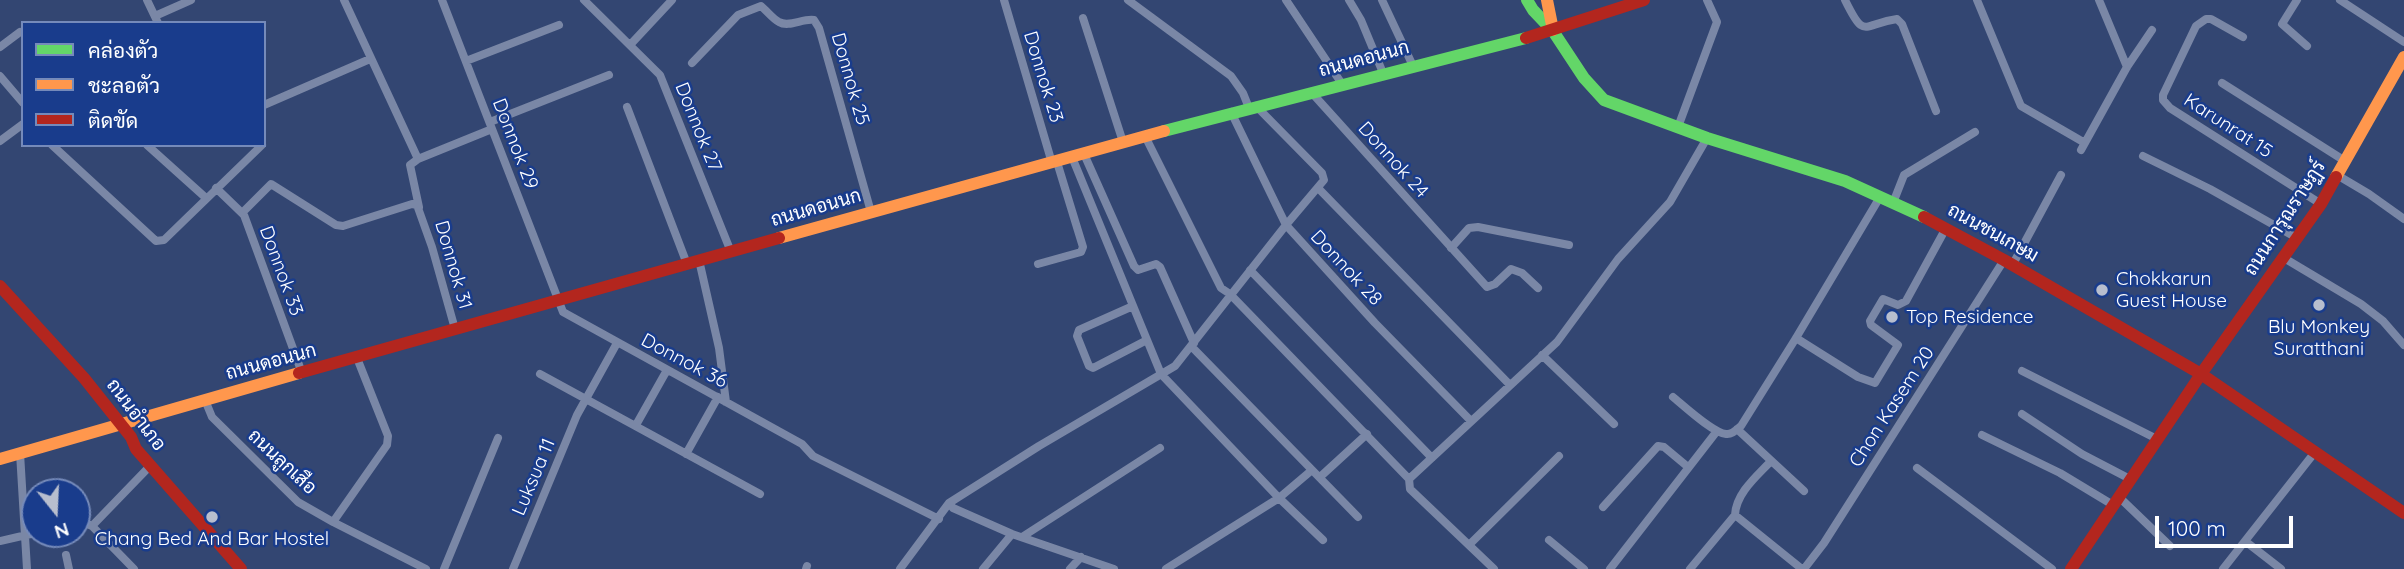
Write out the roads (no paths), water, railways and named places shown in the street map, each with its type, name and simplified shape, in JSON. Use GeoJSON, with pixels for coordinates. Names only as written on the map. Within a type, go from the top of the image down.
{"type":"FeatureCollection","features":[{"type":"Feature","properties":{"kind":"main road","name":"ถนนชนเกษม"},"geometry":{"type":"LineString","coordinates":[[1527,0],[1553,30],[1584,78],[1604,100],[1707,138],[1845,181],[1946,228],[2201,374],[2404,513]]}},
{"type":"Feature","properties":{"kind":"main road","name":"ถนนชนเกษม"},"geometry":{"type":"LineString","coordinates":[[1547,0],[1553,30]]}},
{"type":"Feature","properties":{"kind":"main road","name":"ถนนดอนนก"},"geometry":{"type":"LineString","coordinates":[[0,459],[119,423],[1231,112],[1553,30],[1644,0]]}},
{"type":"Feature","properties":{"kind":"main road","name":"ถนนการุณราษฏร์"},"geometry":{"type":"LineString","coordinates":[[2071,569],[2201,374],[2321,204],[2404,57]]}},
{"type":"Feature","properties":{"kind":"main road","name":"ถนนอำเภอ"},"geometry":{"type":"LineString","coordinates":[[0,286],[84,378],[150,466],[241,569]]}},
{"type":"Feature","properties":{"kind":"street"},"geometry":{"type":"LineString","coordinates":[[147,0],[157,20],[191,0]]}},
{"type":"Feature","properties":{"kind":"street"},"geometry":{"type":"LineString","coordinates":[[344,0],[418,159]]}},
{"type":"Feature","properties":{"kind":"street","name":"Donnok 29"},"geometry":{"type":"LineString","coordinates":[[442,0],[559,299]]}},
{"type":"Feature","properties":{"kind":"street","name":"Donnok 27"},"geometry":{"type":"LineString","coordinates":[[584,0],[660,75],[731,252]]}},
{"type":"Feature","properties":{"kind":"street"},"geometry":{"type":"LineString","coordinates":[[630,44],[672,0]]}},
{"type":"Feature","properties":{"kind":"street","name":"Donnok 23"},"geometry":{"type":"LineString","coordinates":[[1004,0],[1083,247],[1081,252],[1038,264]]}},
{"type":"Feature","properties":{"kind":"street"},"geometry":{"type":"LineString","coordinates":[[900,569],[949,503],[1175,366],[1324,180],[1322,173],[1252,107],[1236,80],[1128,0]]}},
{"type":"Feature","properties":{"kind":"street"},"geometry":{"type":"LineString","coordinates":[[1286,0],[1342,84]]}},
{"type":"Feature","properties":{"kind":"street"},"geometry":{"type":"LineString","coordinates":[[1349,0],[1361,20],[1383,73]]}},
{"type":"Feature","properties":{"kind":"street"},"geometry":{"type":"LineString","coordinates":[[1382,0],[1413,66]]}},
{"type":"Feature","properties":{"kind":"street"},"geometry":{"type":"LineString","coordinates":[[1678,127],[1717,22],[1707,0]]}},
{"type":"Feature","properties":{"kind":"street"},"geometry":{"type":"LineString","coordinates":[[1845,0],[1860,27],[1866,28],[1897,19],[1902,24],[1936,111]]}},
{"type":"Feature","properties":{"kind":"street"},"geometry":{"type":"LineString","coordinates":[[1978,0],[2021,106],[2083,146],[2127,67],[2152,30]]}},
{"type":"Feature","properties":{"kind":"street"},"geometry":{"type":"LineString","coordinates":[[2099,0],[2127,67]]}},
{"type":"Feature","properties":{"kind":"street"},"geometry":{"type":"LineString","coordinates":[[2297,0],[2282,24],[2307,46]]}},
{"type":"Feature","properties":{"kind":"street"},"geometry":{"type":"LineString","coordinates":[[2340,0],[2404,42]]}},
{"type":"Feature","properties":{"kind":"street","name":"Donnok 25"},"geometry":{"type":"LineString","coordinates":[[692,63],[738,15],[761,6],[779,22],[787,24],[814,20],[822,38],[872,212]]}},
{"type":"Feature","properties":{"kind":"street"},"geometry":{"type":"LineString","coordinates":[[1083,18],[1123,142]]}},
{"type":"Feature","properties":{"kind":"street","name":"Karunrat 15"},"geometry":{"type":"LineString","coordinates":[[2243,37],[2211,19],[2206,19],[2196,26],[2163,95],[2164,100],[2169,108],[2321,204]]}},
{"type":"Feature","properties":{"kind":"street"},"geometry":{"type":"LineString","coordinates":[[466,61],[559,25]]}},
{"type":"Feature","properties":{"kind":"street"},"geometry":{"type":"LineString","coordinates":[[0,47],[20,32]]}},
{"type":"Feature","properties":{"kind":"street"},"geometry":{"type":"LineString","coordinates":[[266,104],[370,59]]}},
{"type":"Feature","properties":{"kind":"street"},"geometry":{"type":"LineString","coordinates":[[419,207],[410,165],[418,159],[609,75]]}},
{"type":"Feature","properties":{"kind":"street"},"geometry":{"type":"LineString","coordinates":[[0,76],[21,101]]}},
{"type":"Feature","properties":{"kind":"street"},"geometry":{"type":"LineString","coordinates":[[2222,83],[2345,161]]}},
{"type":"Feature","properties":{"kind":"street","name":"Donnok 24"},"geometry":{"type":"LineString","coordinates":[[1312,93],[1487,286],[1495,284],[1511,269],[1522,272],[1538,288]]}},
{"type":"Feature","properties":{"kind":"street"},"geometry":{"type":"LineString","coordinates":[[626,107],[693,262],[719,348],[722,399],[686,453]]}},
{"type":"Feature","properties":{"kind":"street","name":"Donnok 28"},"geometry":{"type":"LineString","coordinates":[[1231,112],[1286,225],[1375,323],[1471,421]]}},
{"type":"Feature","properties":{"kind":"street"},"geometry":{"type":"LineString","coordinates":[[2,136],[21,125]]}},
{"type":"Feature","properties":{"kind":"street"},"geometry":{"type":"LineString","coordinates":[[1673,397],[1717,431],[1726,435],[1737,429],[1904,176],[1975,132]]}},
{"type":"Feature","properties":{"kind":"street"},"geometry":{"type":"LineString","coordinates":[[1145,136],[1221,288],[1230,294],[1367,434],[1409,479],[1410,489],[1494,569]]}},
{"type":"Feature","properties":{"kind":"street"},"geometry":{"type":"LineString","coordinates":[[1409,479],[1557,342],[1618,259],[1670,202],[1707,138]]}},
{"type":"Feature","properties":{"kind":"street"},"geometry":{"type":"LineString","coordinates":[[57,147],[156,241],[164,240],[260,147]]}},
{"type":"Feature","properties":{"kind":"street"},"geometry":{"type":"LineString","coordinates":[[149,147],[206,198]]}},
{"type":"Feature","properties":{"kind":"street"},"geometry":{"type":"LineString","coordinates":[[1078,156],[1161,374],[1279,498],[1323,540]]}},
{"type":"Feature","properties":{"kind":"street"},"geometry":{"type":"LineString","coordinates":[[1078,156],[1134,267],[1138,270],[1158,265],[1192,344],[1358,517]]}},
{"type":"Feature","properties":{"kind":"street"},"geometry":{"type":"LineString","coordinates":[[2143,156],[2210,189],[2297,239]]}},
{"type":"Feature","properties":{"kind":"street"},"geometry":{"type":"LineString","coordinates":[[2337,175],[2404,219]]}},
{"type":"Feature","properties":{"kind":"street","name":"Chon Kasem 20"},"geometry":{"type":"LineString","coordinates":[[1803,569],[1824,542],[2008,262],[2061,176]]}},
{"type":"Feature","properties":{"kind":"street","name":"Donnok 31"},"geometry":{"type":"LineString","coordinates":[[242,213],[271,184],[336,225],[343,226],[412,204],[419,207],[455,329]]}},
{"type":"Feature","properties":{"kind":"street","name":"Donnok 33"},"geometry":{"type":"LineString","coordinates":[[216,188],[242,213],[302,373]]}},
{"type":"Feature","properties":{"kind":"street"},"geometry":{"type":"LineString","coordinates":[[1318,189],[1510,385]]}},
{"type":"Feature","properties":{"kind":"street"},"geometry":{"type":"LineString","coordinates":[[1451,248],[1469,228],[1478,227],[1569,245]]}},
{"type":"Feature","properties":{"kind":"street"},"geometry":{"type":"LineString","coordinates":[[1796,338],[1858,377],[1875,383],[1898,345],[1871,325],[1870,321],[1883,299],[1898,305],[1904,303],[1946,228]]}},
{"type":"Feature","properties":{"kind":"street"},"geometry":{"type":"LineString","coordinates":[[2284,258],[2361,304],[2389,327],[2404,345]]}},
{"type":"Feature","properties":{"kind":"street"},"geometry":{"type":"LineString","coordinates":[[1250,270],[1432,458]]}},
{"type":"Feature","properties":{"kind":"street","name":"Donnok 36"},"geometry":{"type":"LineString","coordinates":[[559,299],[563,312],[802,444],[813,456],[939,519]]}},
{"type":"Feature","properties":{"kind":"street"},"geometry":{"type":"LineString","coordinates":[[1133,306],[1079,330],[1078,338],[1089,366],[1093,368],[1147,340]]}},
{"type":"Feature","properties":{"kind":"street","name":"Luksua 11"},"geometry":{"type":"LineString","coordinates":[[513,569],[577,415],[617,342]]}},
{"type":"Feature","properties":{"kind":"street"},"geometry":{"type":"LineString","coordinates":[[1542,355],[1614,424]]}},
{"type":"Feature","properties":{"kind":"street"},"geometry":{"type":"LineString","coordinates":[[333,522],[387,445],[388,436],[357,358]]}},
{"type":"Feature","properties":{"kind":"street"},"geometry":{"type":"LineString","coordinates":[[636,425],[667,370]]}},
{"type":"Feature","properties":{"kind":"street"},"geometry":{"type":"LineString","coordinates":[[2022,371],[2157,439]]}},
{"type":"Feature","properties":{"kind":"street"},"geometry":{"type":"LineString","coordinates":[[540,374],[760,494]]}},
{"type":"Feature","properties":{"kind":"street","name":"ถนนลูกเสือ"},"geometry":{"type":"LineString","coordinates":[[205,400],[212,417],[298,502],[426,569]]}},
{"type":"Feature","properties":{"kind":"street"},"geometry":{"type":"LineString","coordinates":[[2022,414],[2082,454],[2130,479]]}},
{"type":"Feature","properties":{"kind":"street"},"geometry":{"type":"LineString","coordinates":[[1737,429],[1804,491]]}},
{"type":"Feature","properties":{"kind":"street"},"geometry":{"type":"LineString","coordinates":[[1610,569],[1717,431]]}},
{"type":"Feature","properties":{"kind":"street"},"geometry":{"type":"LineString","coordinates":[[1320,477],[1367,434]]}},
{"type":"Feature","properties":{"kind":"street"},"geometry":{"type":"LineString","coordinates":[[1982,435],[2116,501],[2170,546]]}},
{"type":"Feature","properties":{"kind":"street"},"geometry":{"type":"LineString","coordinates":[[444,569],[498,438]]}},
{"type":"Feature","properties":{"kind":"street"},"geometry":{"type":"LineString","coordinates":[[1603,506],[1658,446],[1664,447],[1688,467]]}},
{"type":"Feature","properties":{"kind":"street"},"geometry":{"type":"LineString","coordinates":[[1022,537],[1160,448]]}},
{"type":"Feature","properties":{"kind":"street"},"geometry":{"type":"LineString","coordinates":[[2223,569],[2315,452]]}},
{"type":"Feature","properties":{"kind":"street"},"geometry":{"type":"LineString","coordinates":[[20,453],[22,478]]}},
{"type":"Feature","properties":{"kind":"street"},"geometry":{"type":"LineString","coordinates":[[1469,545],[1559,456]]}},
{"type":"Feature","properties":{"kind":"street"},"geometry":{"type":"LineString","coordinates":[[1690,569],[1735,515],[1744,491],[1771,461]]}},
{"type":"Feature","properties":{"kind":"street"},"geometry":{"type":"LineString","coordinates":[[134,569],[92,526],[150,466]]}},
{"type":"Feature","properties":{"kind":"street"},"geometry":{"type":"LineString","coordinates":[[1917,468],[2052,569]]}},
{"type":"Feature","properties":{"kind":"street"},"geometry":{"type":"LineString","coordinates":[[1166,569],[1279,498],[1312,470]]}},
{"type":"Feature","properties":{"kind":"street"},"geometry":{"type":"LineString","coordinates":[[949,503],[953,508],[1012,534],[1114,569]]}},
{"type":"Feature","properties":{"kind":"street"},"geometry":{"type":"LineString","coordinates":[[1735,515],[1803,569]]}},
{"type":"Feature","properties":{"kind":"street"},"geometry":{"type":"LineString","coordinates":[[983,569],[1012,534]]}},
{"type":"Feature","properties":{"kind":"street"},"geometry":{"type":"LineString","coordinates":[[0,541],[21,536]]}},
{"type":"Feature","properties":{"kind":"street"},"geometry":{"type":"LineString","coordinates":[[1549,540],[1584,569]]}},
{"type":"Feature","properties":{"kind":"street"},"geometry":{"type":"LineString","coordinates":[[2245,541],[2281,569]]}},
{"type":"Feature","properties":{"kind":"street"},"geometry":{"type":"LineString","coordinates":[[26,548],[27,569]]}},
{"type":"Feature","properties":{"kind":"street"},"geometry":{"type":"LineString","coordinates":[[66,555],[69,569]]}},
{"type":"Feature","properties":{"kind":"street"},"geometry":{"type":"LineString","coordinates":[[1070,569],[1081,556]]}},
{"type":"Feature","properties":{"kind":"place","name":"Chokkarun Guest House"},"geometry":{"type":"Point","coordinates":[2102,290]}},
{"type":"Feature","properties":{"kind":"place","name":"Blu Monkey Suratthani"},"geometry":{"type":"Point","coordinates":[2319,305]}},
{"type":"Feature","properties":{"kind":"place","name":"Top Residence"},"geometry":{"type":"Point","coordinates":[1892,317]}},
{"type":"Feature","properties":{"kind":"place","name":"Chang Bed And Bar Hostel"},"geometry":{"type":"Point","coordinates":[212,517]}}]}
